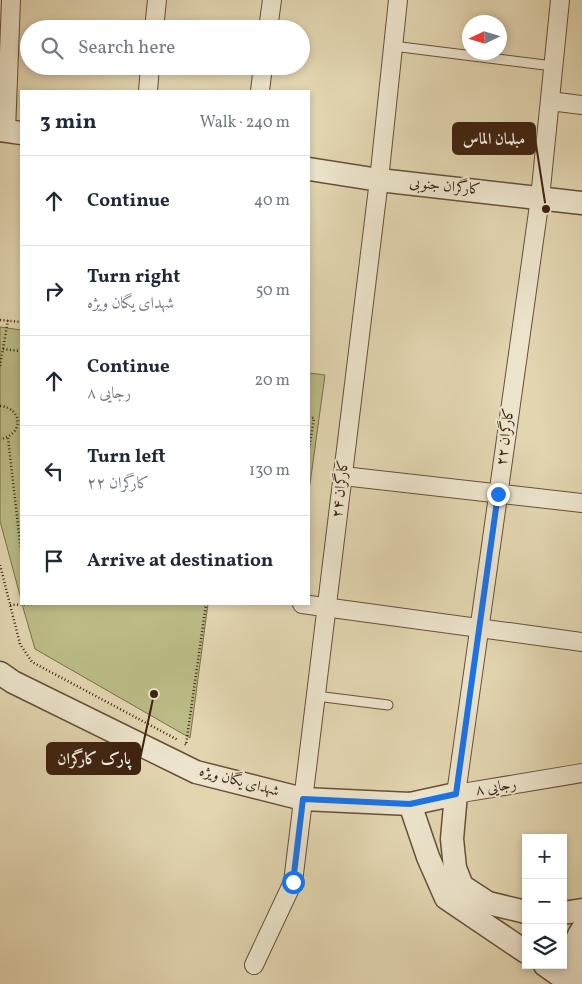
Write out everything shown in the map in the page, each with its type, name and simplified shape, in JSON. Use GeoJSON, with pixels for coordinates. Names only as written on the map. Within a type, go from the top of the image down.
{"type":"FeatureCollection","features":[{"type":"Feature","properties":{"kind":"street"},"geometry":{"type":"LineString","coordinates":[[9,131],[11,0]]}},
{"type":"Feature","properties":{"kind":"street"},"geometry":{"type":"LineString","coordinates":[[155,20],[157,0]]}},
{"type":"Feature","properties":{"kind":"street"},"geometry":{"type":"LineString","coordinates":[[269,20],[272,0]]}},
{"type":"Feature","properties":{"kind":"street","name":"کارگران ۲۴"},"geometry":{"type":"LineString","coordinates":[[254,966],[293,882],[379,180],[398,0]]}},
{"type":"Feature","properties":{"kind":"street","name":"کارگران ۲۲"},"geometry":{"type":"LineString","coordinates":[[456,794],[540,198],[560,0]]}},
{"type":"Feature","properties":{"kind":"street"},"geometry":{"type":"LineString","coordinates":[[148,90],[149,75]]}},
{"type":"Feature","properties":{"kind":"street"},"geometry":{"type":"LineString","coordinates":[[260,90],[263,75]]}},
{"type":"Feature","properties":{"kind":"street"},"geometry":{"type":"LineString","coordinates":[[550,101],[582,105]]}},
{"type":"Feature","properties":{"kind":"street","name":"کارگران جنوبی"},"geometry":{"type":"LineString","coordinates":[[310,169],[379,180],[582,203]]}},
{"type":"Feature","properties":{"kind":"street"},"geometry":{"type":"LineString","coordinates":[[343,476],[582,503]]}},
{"type":"Feature","properties":{"kind":"street"},"geometry":{"type":"LineString","coordinates":[[310,605],[582,642]]}},
{"type":"Feature","properties":{"kind":"street","name":"شهدای یگان ویژه"},"geometry":{"type":"LineString","coordinates":[[0,673],[13,682],[196,772],[303,799],[410,804]]}},
{"type":"Feature","properties":{"kind":"street","name":"رجایی ۸"},"geometry":{"type":"LineString","coordinates":[[410,804],[456,794],[582,774]]}},
{"type":"Feature","properties":{"kind":"street"},"geometry":{"type":"LineString","coordinates":[[456,794],[452,839],[454,868],[462,886],[488,903],[522,911]]}},
{"type":"Feature","properties":{"kind":"street"},"geometry":{"type":"LineString","coordinates":[[410,804],[428,857],[446,898],[522,949]]}},
{"type":"Feature","properties":{"kind":"street"},"geometry":{"type":"LineString","coordinates":[[567,912],[582,910]]}},
{"type":"Feature","properties":{"kind":"street"},"geometry":{"type":"LineString","coordinates":[[574,984],[574,956],[578,934],[582,930]]}},
{"type":"Feature","properties":{"kind":"street"},"geometry":{"type":"LineString","coordinates":[[551,969],[574,984]]}},
{"type":"Feature","properties":{"kind":"lane"},"geometry":{"type":"LineString","coordinates":[[393,46],[553,66]]}},
{"type":"Feature","properties":{"kind":"lane"},"geometry":{"type":"LineString","coordinates":[[316,696],[388,705]]}},
{"type":"Feature","properties":{"kind":"path"},"geometry":{"type":"LineString","coordinates":[[0,320],[20,322]]}},
{"type":"Feature","properties":{"kind":"path"},"geometry":{"type":"LineString","coordinates":[[0,366],[8,320]]}},
{"type":"Feature","properties":{"kind":"path"},"geometry":{"type":"LineString","coordinates":[[3,349],[20,351]]}},
{"type":"Feature","properties":{"kind":"path"},"geometry":{"type":"LineString","coordinates":[[0,406],[10,408],[16,415],[18,424],[15,432],[8,438],[0,439]]}},
{"type":"Feature","properties":{"kind":"path"},"geometry":{"type":"LineString","coordinates":[[310,417],[314,418],[310,443]]}},
{"type":"Feature","properties":{"kind":"path"},"geometry":{"type":"LineString","coordinates":[[8,438],[20,542]]}},
{"type":"Feature","properties":{"kind":"path"},"geometry":{"type":"LineString","coordinates":[[0,565],[20,644],[32,662],[186,745],[206,605]]}},
{"type":"Feature","properties":{"kind":"path"},"geometry":{"type":"LineString","coordinates":[[10,605],[20,604]]}},
{"type":"Feature","properties":{"kind":"green space"},"geometry":{"type":"Polygon","coordinates":[[[0,327],[20,330],[20,595],[0,521],[0,327]]]}},
{"type":"Feature","properties":{"kind":"green space"},"geometry":{"type":"Polygon","coordinates":[[[310,373],[325,375],[310,484],[310,373]]]}},
{"type":"Feature","properties":{"kind":"green space"},"geometry":{"type":"Polygon","coordinates":[[[22,605],[208,605],[190,738],[35,649],[22,605]]]}},
{"type":"Feature","properties":{"kind":"place","name":"مبلمان الماس"},"geometry":{"type":"Point","coordinates":[546,209]}},
{"type":"Feature","properties":{"kind":"place","name":"پارک کارگران"},"geometry":{"type":"Point","coordinates":[154,694]}},
{"type":"Feature","properties":{"kind":"route"},"geometry":{"type":"LineString","coordinates":[[293,882],[303,799],[410,804],[456,794],[498,494]]}}]}
